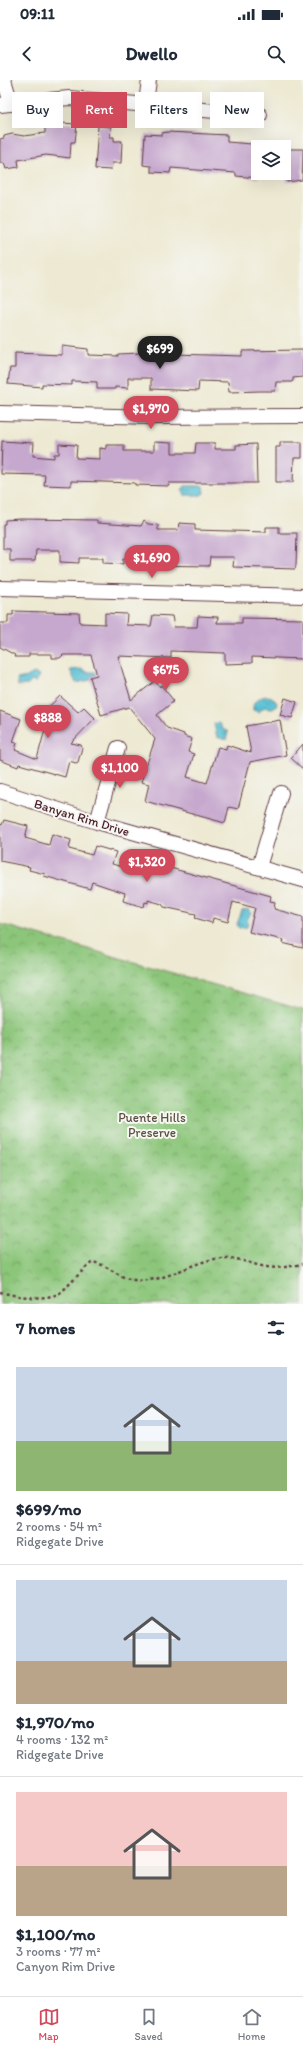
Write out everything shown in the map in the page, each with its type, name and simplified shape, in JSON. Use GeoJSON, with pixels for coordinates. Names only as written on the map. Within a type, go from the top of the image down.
{"type":"FeatureCollection","features":[{"type":"Feature","properties":{"kind":"street"},"geometry":{"type":"LineString","coordinates":[[4,80],[6,104],[69,98],[135,102]]}},
{"type":"Feature","properties":{"kind":"street"},"geometry":{"type":"LineString","coordinates":[[147,92],[149,80]]}},
{"type":"Feature","properties":{"kind":"street"},"geometry":{"type":"LineString","coordinates":[[0,413],[153,417],[303,416]]}},
{"type":"Feature","properties":{"kind":"street"},"geometry":{"type":"LineString","coordinates":[[0,588],[303,596]]}},
{"type":"Feature","properties":{"kind":"street"},"geometry":{"type":"LineString","coordinates":[[97,822],[118,748]]}},
{"type":"Feature","properties":{"kind":"street","name":"Banyan Rim Drive"},"geometry":{"type":"LineString","coordinates":[[0,791],[97,822],[303,880]]}},
{"type":"Feature","properties":{"kind":"street"},"geometry":{"type":"LineString","coordinates":[[259,867],[281,793]]}},
{"type":"Feature","properties":{"kind":"path"},"geometry":{"type":"LineString","coordinates":[[0,1292],[20,1297],[59,1294],[93,1262],[101,1264],[120,1276],[142,1280],[158,1279],[222,1258],[235,1259],[267,1267],[281,1268],[303,1264]]}},
{"type":"Feature","properties":{"kind":"green space","name":"Puente Hills Preserve"},"geometry":{"type":"Polygon","coordinates":[[[0,924],[303,1010],[303,1304],[0,1304],[0,924]]]}},
{"type":"Feature","properties":{"kind":"water"},"geometry":{"type":"Polygon","coordinates":[[[185,486],[203,486],[204,493],[201,495],[185,495],[182,490],[185,486]]]}},
{"type":"Feature","properties":{"kind":"water"},"geometry":{"type":"Polygon","coordinates":[[[83,669],[85,672],[95,672],[96,675],[90,677],[90,680],[76,683],[70,670],[83,669]]]}},
{"type":"Feature","properties":{"kind":"water"},"geometry":{"type":"Polygon","coordinates":[[[34,673],[39,676],[36,682],[32,681],[28,685],[18,686],[17,679],[27,677],[34,673]]]}},
{"type":"Feature","properties":{"kind":"water"},"geometry":{"type":"Polygon","coordinates":[[[261,697],[272,697],[277,703],[276,706],[272,708],[264,707],[259,712],[253,710],[254,704],[257,700],[261,697]]]}},
{"type":"Feature","properties":{"kind":"water"},"geometry":{"type":"Polygon","coordinates":[[[218,722],[221,725],[221,728],[228,732],[226,740],[217,737],[214,724],[218,722]]]}},
{"type":"Feature","properties":{"kind":"water"},"geometry":{"type":"Polygon","coordinates":[[[248,909],[251,914],[248,918],[247,927],[239,928],[237,924],[242,911],[248,909]]]}},
{"type":"Feature","properties":{"kind":"building"},"geometry":{"type":"Polygon","coordinates":[[[63,123],[71,124],[71,128],[77,128],[75,142],[71,142],[70,158],[46,155],[18,160],[19,167],[6,169],[4,163],[0,163],[0,139],[4,138],[4,136],[12,134],[24,136],[45,133],[45,128],[63,128],[63,123]]]}},
{"type":"Feature","properties":{"kind":"building"},"geometry":{"type":"Polygon","coordinates":[[[98,128],[111,128],[110,137],[114,137],[114,141],[122,141],[121,163],[112,163],[111,170],[95,169],[98,128]]]}},
{"type":"Feature","properties":{"kind":"building"},"geometry":{"type":"Polygon","coordinates":[[[162,133],[227,135],[227,142],[251,144],[251,177],[236,176],[236,173],[171,168],[170,173],[151,172],[151,166],[143,165],[145,134],[162,135],[162,133]]]}},
{"type":"Feature","properties":{"kind":"building"},"geometry":{"type":"Polygon","coordinates":[[[291,149],[303,149],[302,180],[287,182],[287,180],[291,180],[291,149]]]}},
{"type":"Feature","properties":{"kind":"building"},"geometry":{"type":"Polygon","coordinates":[[[62,346],[88,349],[88,355],[118,356],[118,354],[139,353],[242,356],[242,351],[303,350],[303,377],[293,378],[293,381],[291,382],[276,382],[275,391],[229,392],[228,382],[199,381],[198,391],[151,389],[151,378],[128,378],[128,388],[115,387],[115,389],[97,389],[97,382],[72,381],[72,385],[42,384],[42,387],[8,384],[10,368],[15,368],[15,353],[62,355],[62,346]]]}},
{"type":"Feature","properties":{"kind":"building"},"geometry":{"type":"Polygon","coordinates":[[[2,441],[34,443],[33,456],[54,458],[54,454],[59,454],[59,444],[77,445],[76,458],[100,459],[100,448],[106,449],[106,445],[124,445],[124,451],[154,451],[154,442],[172,443],[172,453],[195,453],[196,443],[215,443],[215,449],[236,449],[236,445],[256,444],[257,483],[169,483],[169,486],[135,485],[135,483],[71,481],[71,486],[44,485],[45,475],[1,474],[2,441]]]}},
{"type":"Feature","properties":{"kind":"building"},"geometry":{"type":"Polygon","coordinates":[[[280,442],[302,442],[302,458],[294,458],[293,482],[276,482],[276,447],[280,447],[280,442]]]}},
{"type":"Feature","properties":{"kind":"building"},"geometry":{"type":"Polygon","coordinates":[[[5,520],[97,520],[97,523],[141,526],[144,521],[148,524],[158,525],[158,530],[178,530],[179,523],[195,524],[195,530],[266,532],[266,527],[279,527],[279,533],[297,533],[296,565],[295,569],[233,567],[234,557],[210,557],[209,566],[145,565],[145,560],[123,559],[123,564],[103,563],[103,558],[79,558],[79,563],[60,562],[60,550],[36,550],[35,561],[10,561],[10,549],[3,549],[3,524],[5,524],[5,520]]]}},
{"type":"Feature","properties":{"kind":"building"},"geometry":{"type":"Polygon","coordinates":[[[13,611],[79,613],[80,623],[105,624],[105,613],[127,614],[126,625],[151,626],[153,615],[172,616],[174,627],[197,627],[198,616],[218,617],[217,623],[242,623],[242,618],[303,619],[303,659],[252,657],[252,663],[225,664],[225,653],[171,651],[171,658],[118,656],[131,700],[155,681],[160,687],[161,685],[174,701],[157,715],[167,728],[184,734],[184,736],[192,739],[188,752],[194,754],[187,777],[207,783],[218,747],[226,749],[227,745],[251,753],[246,726],[280,720],[286,755],[250,762],[238,809],[229,807],[225,823],[145,801],[149,784],[141,782],[155,739],[129,707],[101,715],[90,677],[97,675],[91,655],[63,655],[60,658],[52,658],[52,654],[29,654],[29,657],[14,657],[15,655],[0,647],[0,623],[8,623],[8,615],[13,615],[13,611]]]}},
{"type":"Feature","properties":{"kind":"building"},"geometry":{"type":"Polygon","coordinates":[[[60,696],[78,712],[84,707],[95,718],[71,743],[81,745],[82,748],[78,762],[76,763],[69,761],[65,777],[19,764],[18,767],[0,760],[0,711],[21,719],[13,742],[17,743],[15,750],[37,759],[47,722],[40,715],[60,696]]]}},
{"type":"Feature","properties":{"kind":"building"},"geometry":{"type":"Polygon","coordinates":[[[285,698],[297,702],[292,718],[280,715],[285,698]]]}},
{"type":"Feature","properties":{"kind":"building"},"geometry":{"type":"Polygon","coordinates":[[[303,744],[303,769],[291,758],[303,744]]]}},
{"type":"Feature","properties":{"kind":"building"},"geometry":{"type":"Polygon","coordinates":[[[4,820],[28,826],[25,838],[49,845],[52,834],[71,840],[69,849],[92,855],[95,846],[116,852],[112,864],[133,870],[138,859],[271,896],[270,901],[275,902],[274,909],[303,917],[303,948],[282,943],[283,940],[249,932],[255,908],[233,902],[228,922],[213,918],[212,923],[195,918],[196,914],[164,907],[162,904],[148,900],[148,903],[145,902],[144,907],[123,901],[125,893],[92,882],[90,889],[44,876],[45,874],[29,870],[30,867],[0,861],[0,824],[2,825],[4,820]]]}}]}
